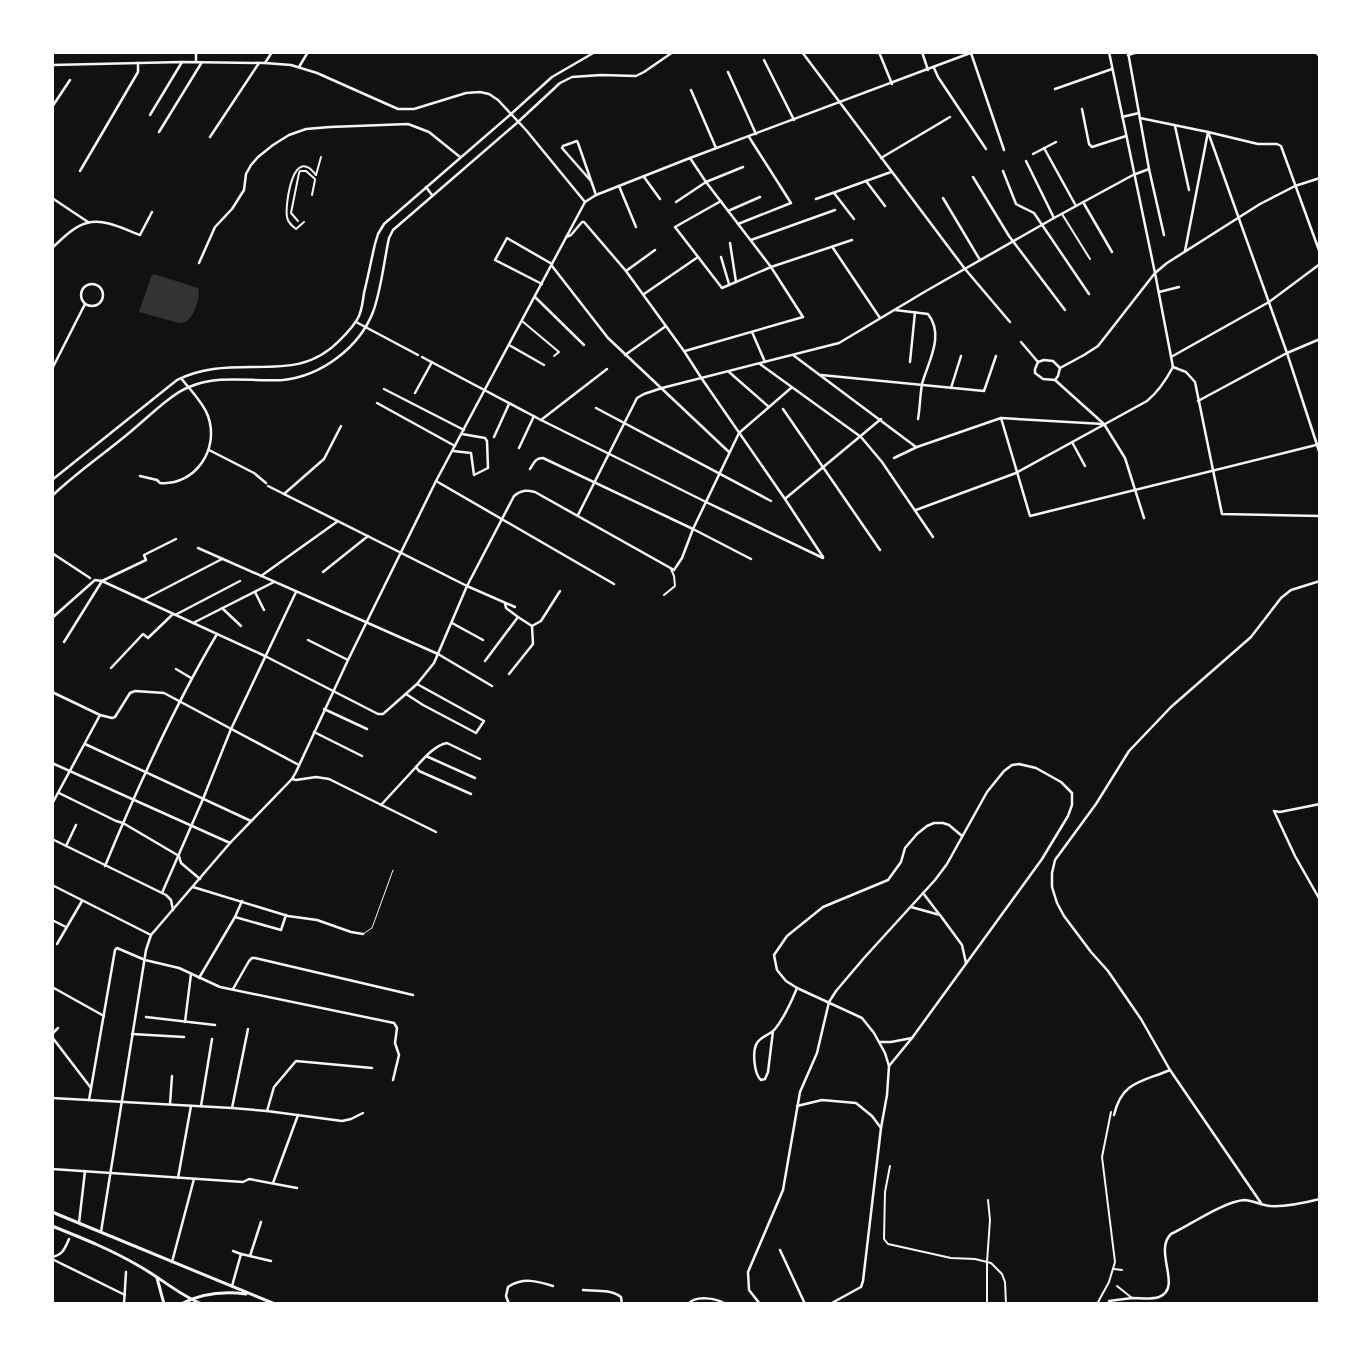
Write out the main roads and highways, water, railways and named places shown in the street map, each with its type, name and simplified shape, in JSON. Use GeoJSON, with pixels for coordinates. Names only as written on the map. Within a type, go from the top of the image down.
{"type":"FeatureCollection","features":[{"type":"Feature","properties":{"kind":"main road"},"geometry":{"type":"LineString","coordinates":[[52,1212],[275,1304]]}},
{"type":"Feature","properties":{"kind":"main road"},"geometry":{"type":"LineString","coordinates":[[52,1226],[120,1256],[190,1299],[202,1304]]}},
{"type":"Feature","properties":{"kind":"main road"},"geometry":{"type":"LineString","coordinates":[[157,1278],[164,1304]]}},
{"type":"Feature","properties":{"kind":"main road"},"geometry":{"type":"LineString","coordinates":[[181,1304],[190,1299],[212,1293],[224,1292],[253,1295]]}},
{"type":"Feature","properties":{"kind":"main road"},"geometry":{"type":"LineString","coordinates":[[190,1299],[195,1304]]}}]}
